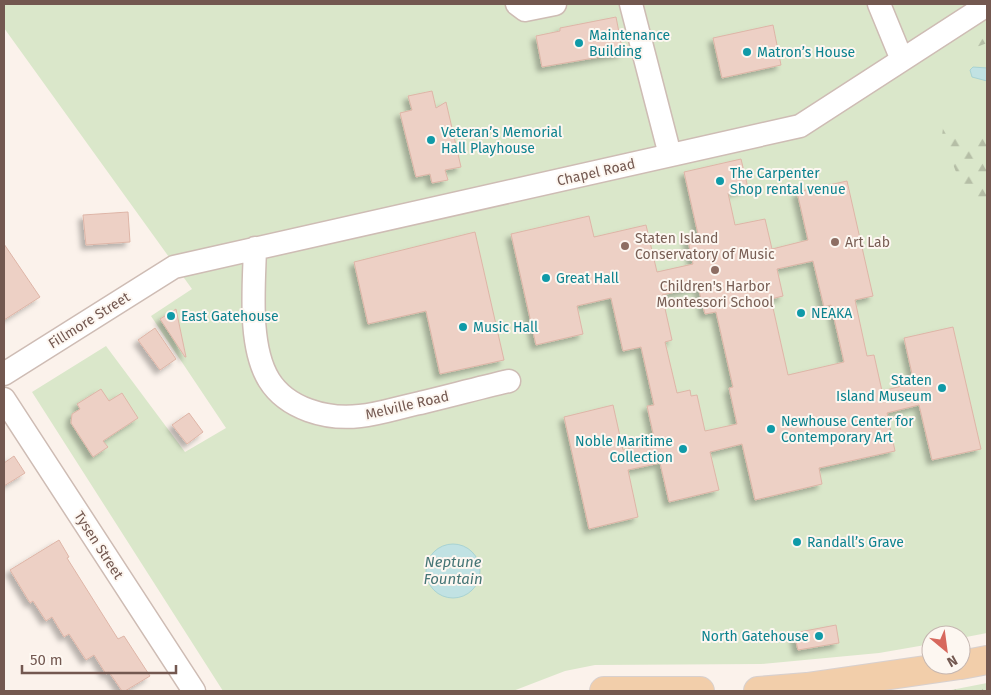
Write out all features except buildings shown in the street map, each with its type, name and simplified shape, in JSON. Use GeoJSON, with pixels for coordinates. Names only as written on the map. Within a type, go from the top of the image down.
{"type":"FeatureCollection","features":[{"type":"Feature","properties":{"kind":"main road"},"geometry":{"type":"LineString","coordinates":[[971,663],[987,660]]}},
{"type":"Feature","properties":{"kind":"main road"},"geometry":{"type":"LineString","coordinates":[[758,691],[853,682],[921,671]]}},
{"type":"Feature","properties":{"kind":"main road"},"geometry":{"type":"LineString","coordinates":[[604,691],[700,691]]}},
{"type":"Feature","properties":{"kind":"street"},"geometry":{"type":"LineString","coordinates":[[517,4],[525,10],[554,4]]}},
{"type":"Feature","properties":{"kind":"street"},"geometry":{"type":"LineString","coordinates":[[632,4],[670,155]]}},
{"type":"Feature","properties":{"kind":"street"},"geometry":{"type":"LineString","coordinates":[[879,4],[902,60]]}},
{"type":"Feature","properties":{"kind":"street","name":"Chapel Road"},"geometry":{"type":"LineString","coordinates":[[174,267],[800,126],[987,5]]}},
{"type":"Feature","properties":{"kind":"street","name":"Melville Road"},"geometry":{"type":"LineString","coordinates":[[255,248],[253,300],[258,347],[269,380],[297,406],[314,412],[359,416],[509,381]]}},
{"type":"Feature","properties":{"kind":"street","name":"Fillmore Street"},"geometry":{"type":"LineString","coordinates":[[4,374],[174,267]]}},
{"type":"Feature","properties":{"kind":"street","name":"Tysen Street"},"geometry":{"type":"LineString","coordinates":[[4,399],[194,691]]}},
{"type":"Feature","properties":{"kind":"green space"},"geometry":{"type":"Polygon","coordinates":[[[4,4],[987,4],[987,633],[971,636],[971,625],[921,625],[921,646],[879,653],[761,664],[595,665],[565,671],[513,691],[223,691],[32,392],[106,346],[185,452],[226,428],[151,316],[192,289],[4,28],[4,4]]]}},
{"type":"Feature","properties":{"kind":"green space"},"geometry":{"type":"Polygon","coordinates":[[[987,34],[987,43],[964,52],[961,49],[963,44],[987,34]]]}},
{"type":"Feature","properties":{"kind":"green space"},"geometry":{"type":"Polygon","coordinates":[[[946,125],[951,125],[966,141],[971,143],[987,127],[987,198],[980,204],[972,204],[965,195],[942,136],[943,128],[946,125]]]}},
{"type":"Feature","properties":{"kind":"green space"},"geometry":{"type":"Polygon","coordinates":[[[987,683],[987,691],[946,691],[987,683]]]}},
{"type":"Feature","properties":{"kind":"water"},"geometry":{"type":"Polygon","coordinates":[[[973,67],[987,68],[987,81],[972,77],[970,70],[973,67]]]}},
{"type":"Feature","properties":{"kind":"water","name":"Neptune Fountain"},"geometry":{"type":"Polygon","coordinates":[[[453,544],[463,546],[472,552],[478,561],[480,571],[478,581],[472,590],[463,596],[453,598],[443,596],[434,590],[428,581],[426,571],[428,561],[434,552],[443,546],[453,544]]]}},
{"type":"Feature","properties":{"kind":"place","name":"Maintenance Building"},"geometry":{"type":"Point","coordinates":[579,43]}},
{"type":"Feature","properties":{"kind":"place","name":"Matron’s House"},"geometry":{"type":"Point","coordinates":[747,52]}},
{"type":"Feature","properties":{"kind":"place","name":"Veteran’s Memorial Hall Playhouse"},"geometry":{"type":"Point","coordinates":[431,140]}},
{"type":"Feature","properties":{"kind":"place","name":"The Carpenter Shop rental venue"},"geometry":{"type":"Point","coordinates":[720,181]}},
{"type":"Feature","properties":{"kind":"place","name":"Art Lab"},"geometry":{"type":"Point","coordinates":[835,242]}},
{"type":"Feature","properties":{"kind":"place","name":"Staten Island Conservatory of Music"},"geometry":{"type":"Point","coordinates":[625,246]}},
{"type":"Feature","properties":{"kind":"place","name":"Children's Harbor Montessori School"},"geometry":{"type":"Point","coordinates":[715,270]}},
{"type":"Feature","properties":{"kind":"place","name":"Great Hall"},"geometry":{"type":"Point","coordinates":[546,278]}},
{"type":"Feature","properties":{"kind":"place","name":"NEAKA"},"geometry":{"type":"Point","coordinates":[801,313]}},
{"type":"Feature","properties":{"kind":"place","name":"East Gatehouse"},"geometry":{"type":"Point","coordinates":[171,316]}},
{"type":"Feature","properties":{"kind":"place","name":"Music Hall"},"geometry":{"type":"Point","coordinates":[463,327]}},
{"type":"Feature","properties":{"kind":"place","name":"Staten Island Museum"},"geometry":{"type":"Point","coordinates":[942,388]}},
{"type":"Feature","properties":{"kind":"place","name":"Newhouse Center for Contemporary Art"},"geometry":{"type":"Point","coordinates":[771,429]}},
{"type":"Feature","properties":{"kind":"place","name":"Noble Maritime Collection"},"geometry":{"type":"Point","coordinates":[683,449]}},
{"type":"Feature","properties":{"kind":"place","name":"Randall’s Grave"},"geometry":{"type":"Point","coordinates":[797,542]}},
{"type":"Feature","properties":{"kind":"place","name":"North Gatehouse"},"geometry":{"type":"Point","coordinates":[819,636]}}]}
